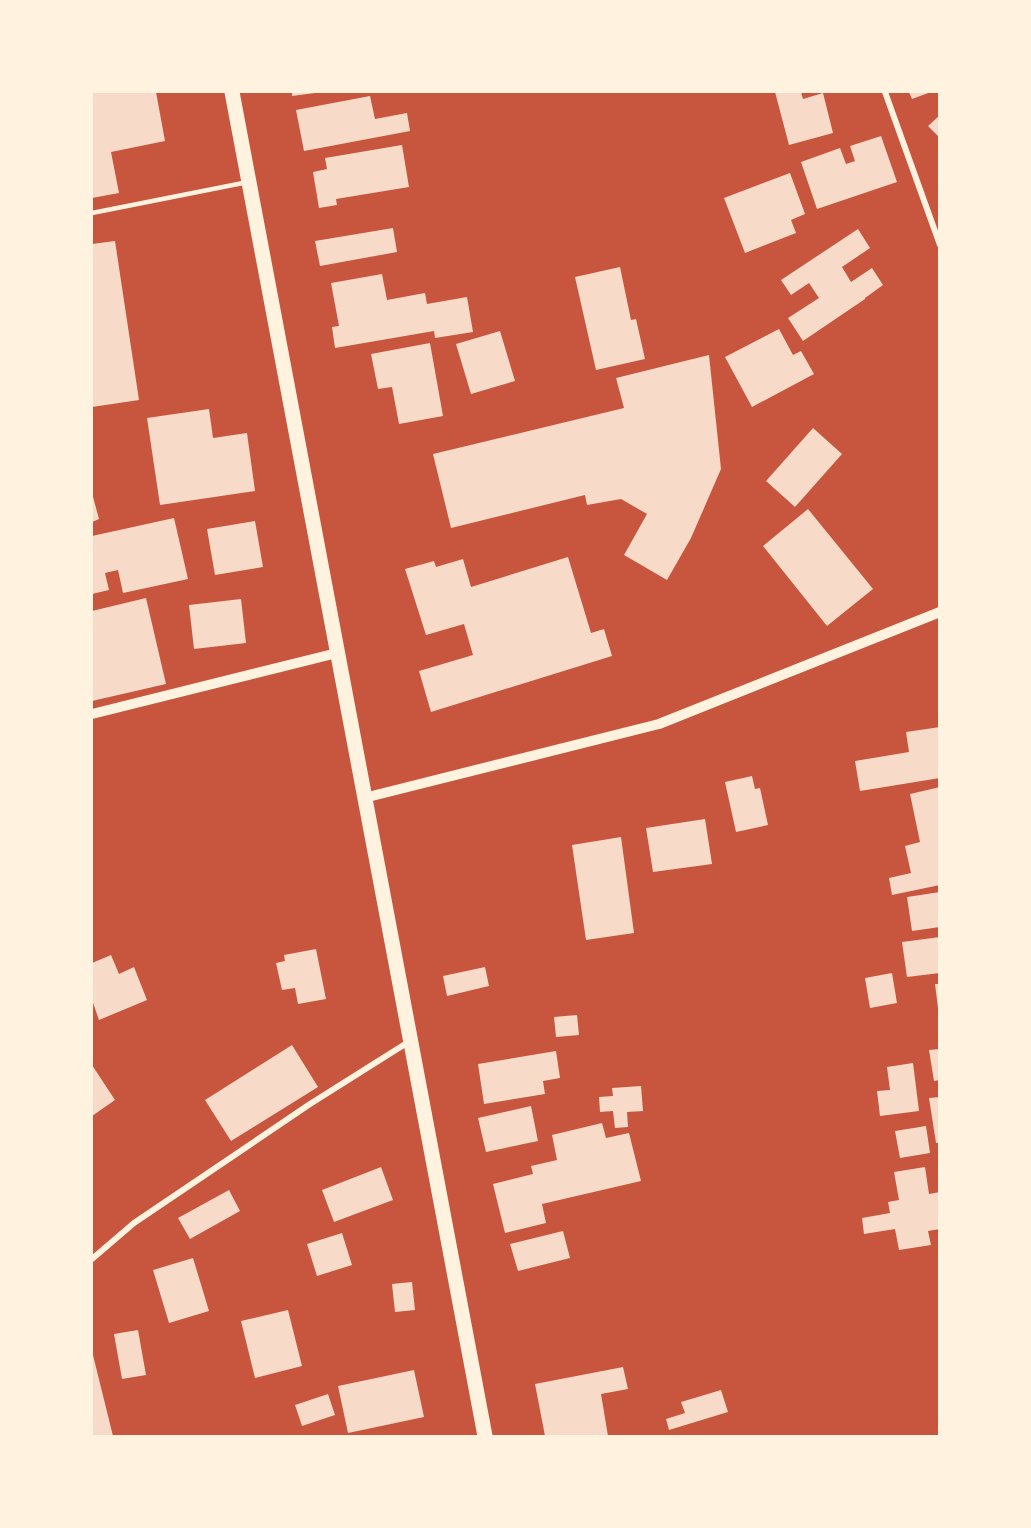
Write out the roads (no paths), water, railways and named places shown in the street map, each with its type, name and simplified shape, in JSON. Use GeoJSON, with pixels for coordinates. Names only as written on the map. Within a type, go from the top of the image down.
{"type":"FeatureCollection","features":[{"type":"Feature","properties":{"kind":"main road"},"geometry":{"type":"LineString","coordinates":[[232,92],[485,1437]]}},
{"type":"Feature","properties":{"kind":"street"},"geometry":{"type":"LineString","coordinates":[[885,92],[939,245]]}},
{"type":"Feature","properties":{"kind":"street"},"geometry":{"type":"LineString","coordinates":[[364,798],[659,724],[939,612]]}},
{"type":"Feature","properties":{"kind":"street"},"geometry":{"type":"LineString","coordinates":[[92,714],[337,653]]}},
{"type":"Feature","properties":{"kind":"street"},"geometry":{"type":"LineString","coordinates":[[92,1259],[134,1223],[310,1104],[410,1041]]}},
{"type":"Feature","properties":{"kind":"lane"},"geometry":{"type":"LineString","coordinates":[[92,213],[249,182]]}}]}
